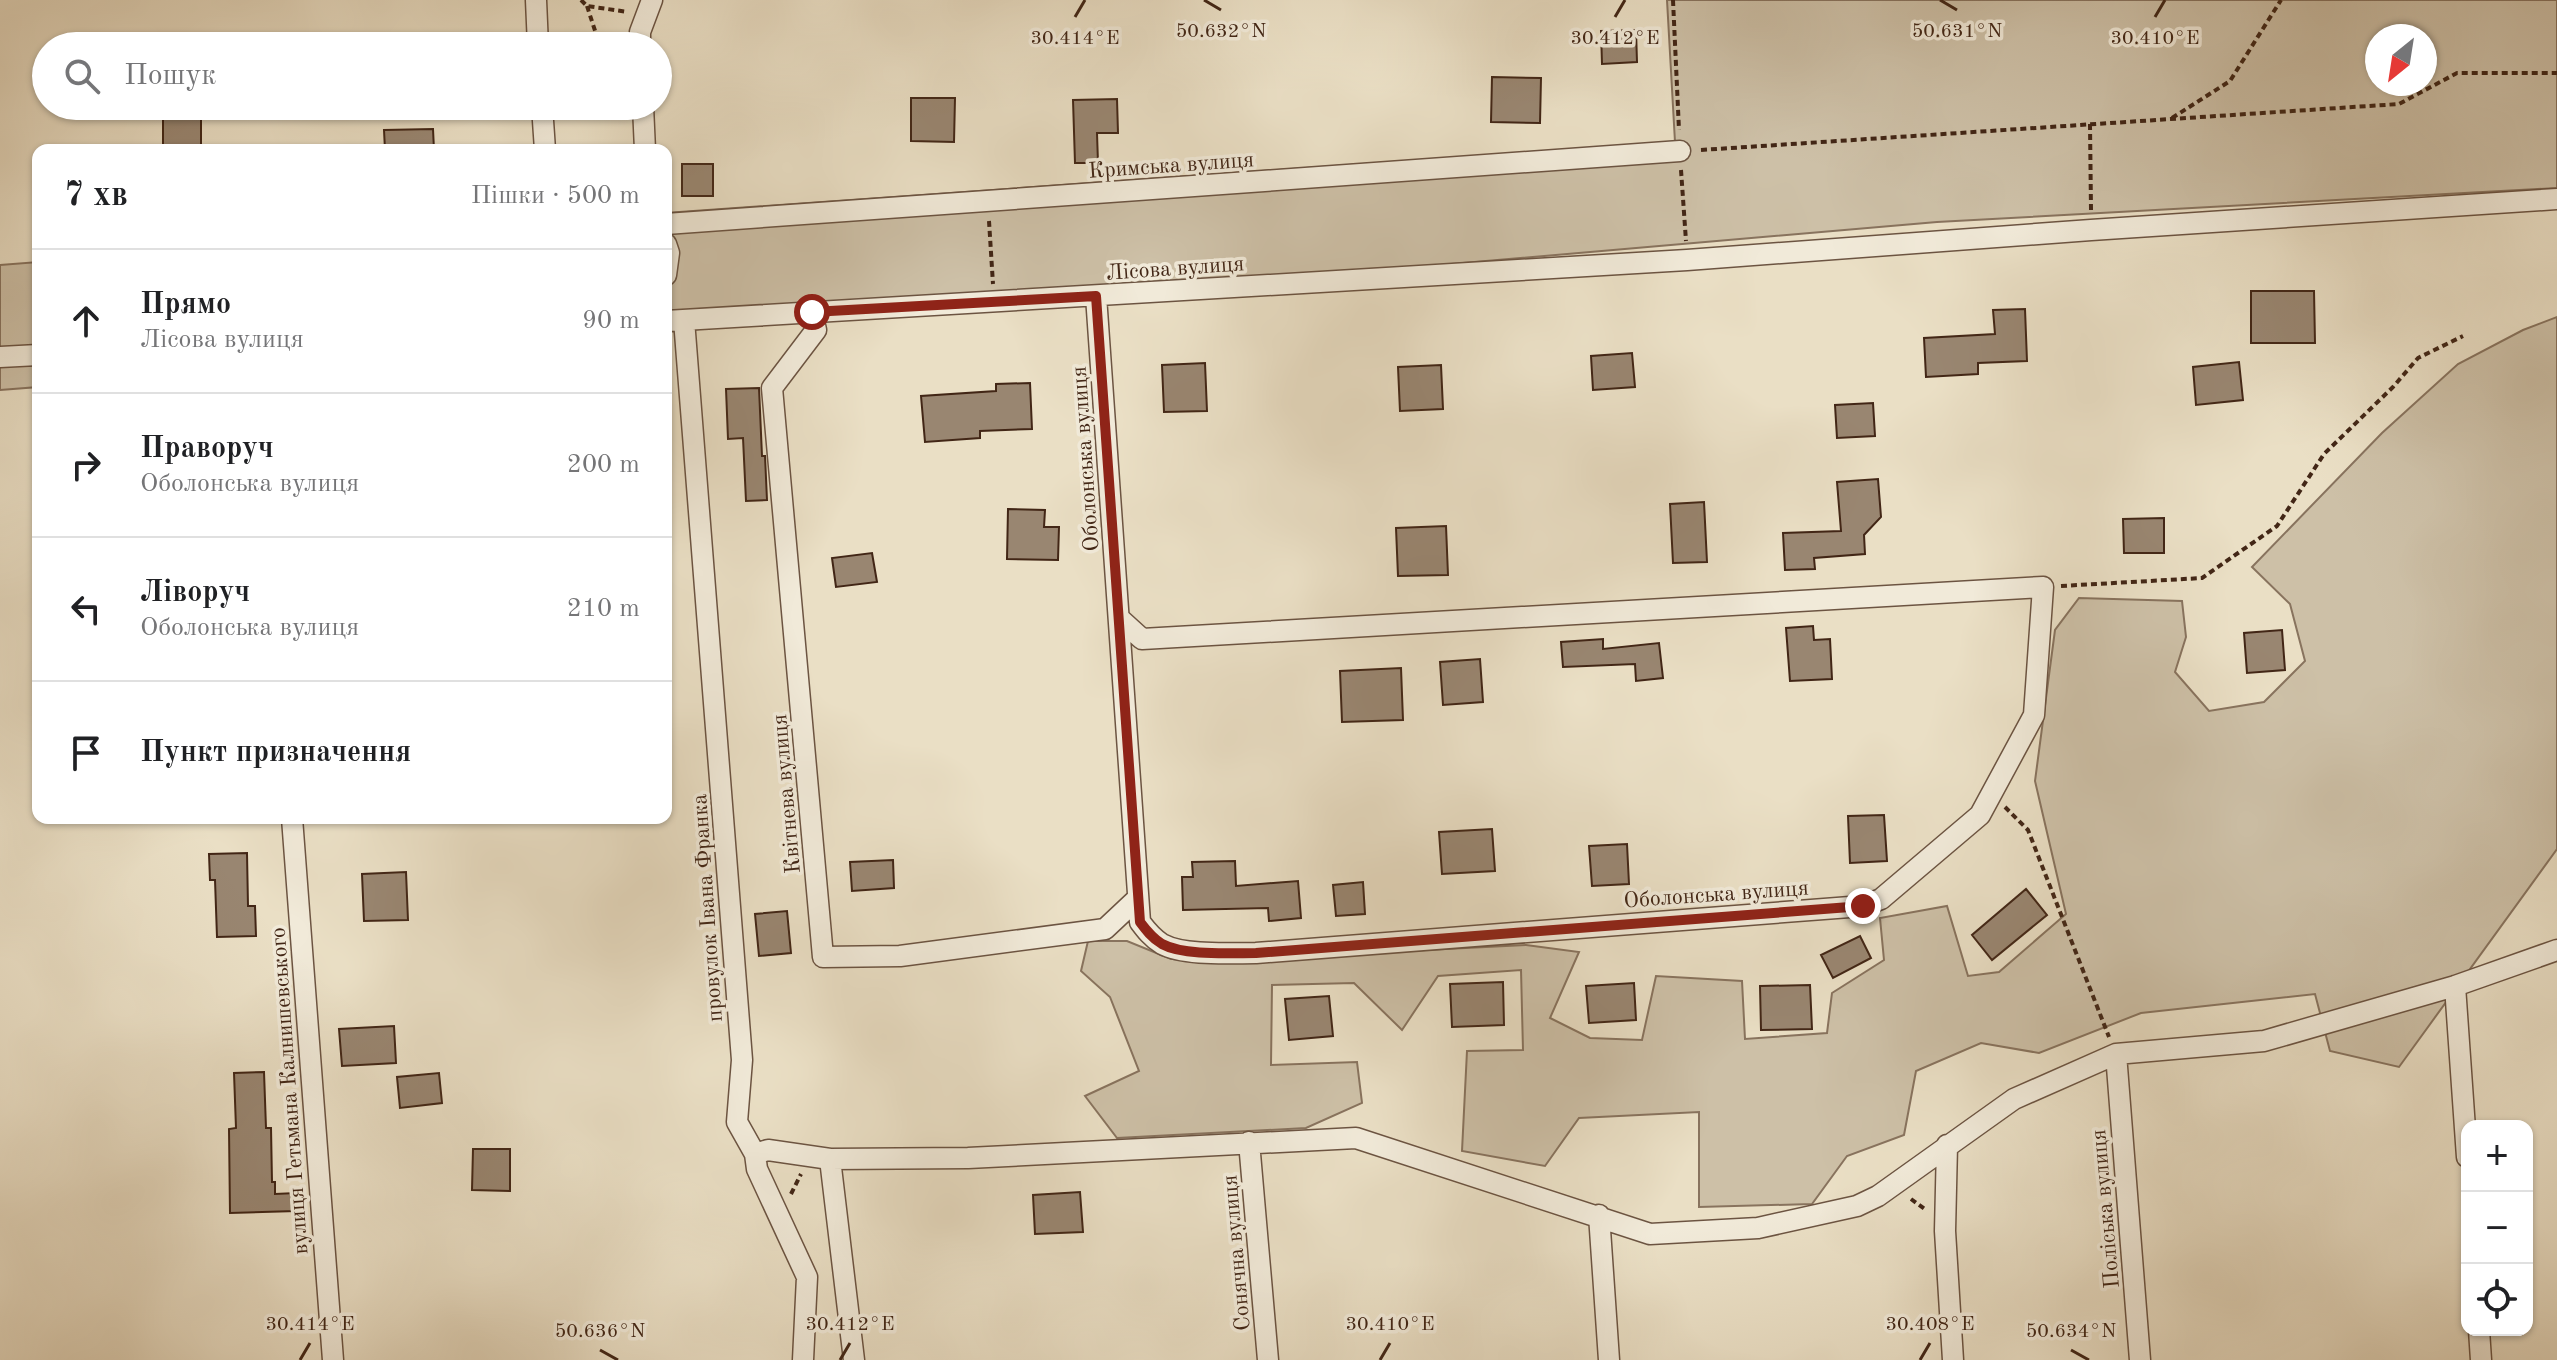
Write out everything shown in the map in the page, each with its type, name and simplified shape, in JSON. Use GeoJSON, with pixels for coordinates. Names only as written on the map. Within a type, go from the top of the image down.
{"type":"FeatureCollection","features":[{"type":"Feature","properties":{"kind":"street"},"geometry":{"type":"LineString","coordinates":[[536,0],[537,32]]}},
{"type":"Feature","properties":{"kind":"street"},"geometry":{"type":"LineString","coordinates":[[640,32],[649,7]]}},
{"type":"Feature","properties":{"kind":"street"},"geometry":{"type":"LineString","coordinates":[[543,120],[545,144]]}},
{"type":"Feature","properties":{"kind":"street"},"geometry":{"type":"LineString","coordinates":[[644,120],[645,144]]}},
{"type":"Feature","properties":{"kind":"street","name":"Кримська вулиця"},"geometry":{"type":"LineString","coordinates":[[672,224],[1680,151]]}},
{"type":"Feature","properties":{"kind":"street","name":"Лісова вулиця"},"geometry":{"type":"LineString","coordinates":[[675,320],[1687,260],[2557,199]]}},
{"type":"Feature","properties":{"kind":"street","name":"Оболонська вулиця"},"geometry":{"type":"LineString","coordinates":[[1096,296],[1140,922],[1150,935],[1165,945],[1206,953],[1256,953],[1863,906],[1892,892],[1980,815],[2034,715],[2043,587]]}},
{"type":"Feature","properties":{"kind":"street","name":"Квітнева вулиця"},"geometry":{"type":"LineString","coordinates":[[812,312],[816,330],[772,388],[823,957],[900,956],[1105,929],[1138,898]]}},
{"type":"Feature","properties":{"kind":"street","name":"провулок Івана Франка"},"geometry":{"type":"LineString","coordinates":[[675,320],[742,1060],[737,1122],[755,1154],[757,1169],[807,1277],[803,1360]]}},
{"type":"Feature","properties":{"kind":"street"},"geometry":{"type":"LineString","coordinates":[[0,357],[32,355]]}},
{"type":"Feature","properties":{"kind":"street"},"geometry":{"type":"LineString","coordinates":[[1120,619],[1142,639],[2043,587]]}},
{"type":"Feature","properties":{"kind":"street","name":"вулиця Гетьмана Калнишевського"},"geometry":{"type":"LineString","coordinates":[[292,824],[333,1360]]}},
{"type":"Feature","properties":{"kind":"street"},"geometry":{"type":"LineString","coordinates":[[755,1154],[768,1150],[822,1158],[968,1158],[1356,1138],[1650,1234],[1758,1228],[1857,1206],[1878,1196],[2014,1099],[2116,1054],[2264,1041],[2455,986],[2557,950]]}},
{"type":"Feature","properties":{"kind":"street"},"geometry":{"type":"LineString","coordinates":[[2455,986],[2464,1120]]}},
{"type":"Feature","properties":{"kind":"street","name":"Поліська вулиця"},"geometry":{"type":"LineString","coordinates":[[2116,1054],[2140,1360]]}},
{"type":"Feature","properties":{"kind":"street","name":"Сонячна вулиця"},"geometry":{"type":"LineString","coordinates":[[1249,1142],[1268,1360]]}},
{"type":"Feature","properties":{"kind":"street"},"geometry":{"type":"LineString","coordinates":[[1947,1145],[1945,1231],[1953,1360]]}},
{"type":"Feature","properties":{"kind":"street"},"geometry":{"type":"LineString","coordinates":[[822,1158],[854,1360]]}},
{"type":"Feature","properties":{"kind":"street"},"geometry":{"type":"LineString","coordinates":[[1599,1215],[1609,1360]]}},
{"type":"Feature","properties":{"kind":"street"},"geometry":{"type":"LineString","coordinates":[[2479,1336],[2481,1360]]}},
{"type":"Feature","properties":{"kind":"path"},"geometry":{"type":"LineString","coordinates":[[581,0],[587,6],[595,32]]}},
{"type":"Feature","properties":{"kind":"path"},"geometry":{"type":"LineString","coordinates":[[2170,119],[2230,81],[2281,0]]}},
{"type":"Feature","properties":{"kind":"path"},"geometry":{"type":"LineString","coordinates":[[587,6],[649,7]]}},
{"type":"Feature","properties":{"kind":"path"},"geometry":{"type":"LineString","coordinates":[[1680,151],[2399,104],[2457,73],[2557,73]]}},
{"type":"Feature","properties":{"kind":"path"},"geometry":{"type":"LineString","coordinates":[[2090,124],[2091,230]]}},
{"type":"Feature","properties":{"kind":"path"},"geometry":{"type":"LineString","coordinates":[[987,201],[994,302]]}},
{"type":"Feature","properties":{"kind":"path"},"geometry":{"type":"LineString","coordinates":[[2043,587],[2202,578],[2277,526],[2324,454],[2393,387],[2418,358],[2463,336]]}},
{"type":"Feature","properties":{"kind":"path"},"geometry":{"type":"LineString","coordinates":[[1992,793],[2028,830],[2116,1054]]}},
{"type":"Feature","properties":{"kind":"path"},"geometry":{"type":"LineString","coordinates":[[791,1203],[791,1191],[803,1170],[822,1158]]}},
{"type":"Feature","properties":{"kind":"path"},"geometry":{"type":"LineString","coordinates":[[1878,1196],[1906,1195],[1927,1210],[1945,1231]]}},
{"type":"Feature","properties":{"kind":"shaded area"},"geometry":{"type":"Polygon","coordinates":[[[1667,0],[2557,0],[2557,188],[1937,222],[672,331],[672,213],[1675,142],[1667,0]]]}},
{"type":"Feature","properties":{"kind":"shaded area"},"geometry":{"type":"Polygon","coordinates":[[[32,262],[32,387],[0,390],[0,265],[32,262]]]}},
{"type":"Feature","properties":{"kind":"shaded area"},"geometry":{"type":"Polygon","coordinates":[[[2557,317],[2557,849],[2399,1067],[2330,1051],[2315,994],[2141,1013],[2039,1053],[1981,1043],[1916,1071],[1904,1135],[1847,1156],[1812,1204],[1699,1207],[1699,1112],[1579,1118],[1545,1166],[1462,1151],[1467,1051],[1523,1050],[1521,970],[1438,976],[1402,1030],[1354,983],[1272,985],[1271,1065],[1357,1062],[1362,1103],[1306,1128],[1117,1138],[1085,1096],[1139,1071],[1110,997],[1081,971],[1088,941],[1127,941],[1171,959],[1526,945],[1579,952],[1550,1018],[1590,1038],[1642,1040],[1656,976],[1742,981],[1745,1039],[1827,1033],[1832,993],[1884,960],[1880,918],[1947,906],[1968,976],[1999,972],[2066,914],[2035,781],[2055,630],[2079,598],[2182,601],[2186,637],[2175,672],[2209,711],[2264,702],[2305,661],[2290,604],[2252,567],[2382,433],[2458,364],[2523,330],[2557,317]]]}},
{"type":"Feature","properties":{"kind":"building"},"geometry":{"type":"Polygon","coordinates":[[[1636,30],[1637,62],[1602,64],[1601,31],[1636,30]]]}},
{"type":"Feature","properties":{"kind":"building"},"geometry":{"type":"Polygon","coordinates":[[[1492,77],[1541,78],[1540,123],[1491,122],[1492,77]]]}},
{"type":"Feature","properties":{"kind":"building"},"geometry":{"type":"Polygon","coordinates":[[[911,98],[955,98],[954,142],[911,141],[911,98]]]}},
{"type":"Feature","properties":{"kind":"building"},"geometry":{"type":"Polygon","coordinates":[[[1117,99],[1118,133],[1097,133],[1098,163],[1075,163],[1073,100],[1117,99]]]}},
{"type":"Feature","properties":{"kind":"building"},"geometry":{"type":"Polygon","coordinates":[[[163,120],[201,120],[201,144],[163,144],[163,120]]]}},
{"type":"Feature","properties":{"kind":"building"},"geometry":{"type":"Polygon","coordinates":[[[433,129],[434,144],[385,144],[384,130],[433,129]]]}},
{"type":"Feature","properties":{"kind":"building"},"geometry":{"type":"Polygon","coordinates":[[[682,164],[713,164],[713,196],[682,196],[682,164]]]}},
{"type":"Feature","properties":{"kind":"building"},"geometry":{"type":"Polygon","coordinates":[[[2251,291],[2314,291],[2315,343],[2251,343],[2251,291]]]}},
{"type":"Feature","properties":{"kind":"building"},"geometry":{"type":"Polygon","coordinates":[[[2025,309],[2027,361],[1978,363],[1978,374],[1926,377],[1924,338],[1995,334],[1993,310],[2025,309]]]}},
{"type":"Feature","properties":{"kind":"building"},"geometry":{"type":"Polygon","coordinates":[[[1632,353],[1635,387],[1593,390],[1591,356],[1632,353]]]}},
{"type":"Feature","properties":{"kind":"building"},"geometry":{"type":"Polygon","coordinates":[[[2239,362],[2243,400],[2196,405],[2193,367],[2239,362]]]}},
{"type":"Feature","properties":{"kind":"building"},"geometry":{"type":"Polygon","coordinates":[[[1205,363],[1207,411],[1164,412],[1162,365],[1205,363]]]}},
{"type":"Feature","properties":{"kind":"building"},"geometry":{"type":"Polygon","coordinates":[[[1441,365],[1443,409],[1400,411],[1398,367],[1441,365]]]}},
{"type":"Feature","properties":{"kind":"building"},"geometry":{"type":"Polygon","coordinates":[[[1030,383],[1032,429],[980,431],[980,438],[925,442],[921,396],[996,391],[996,384],[1030,383]]]}},
{"type":"Feature","properties":{"kind":"building"},"geometry":{"type":"Polygon","coordinates":[[[759,388],[767,500],[746,501],[743,438],[728,439],[726,389],[759,388]]]}},
{"type":"Feature","properties":{"kind":"building"},"geometry":{"type":"Polygon","coordinates":[[[1873,403],[1875,436],[1837,438],[1835,405],[1873,403]]]}},
{"type":"Feature","properties":{"kind":"building"},"geometry":{"type":"Polygon","coordinates":[[[1878,479],[1881,517],[1864,535],[1865,554],[1814,558],[1815,569],[1785,570],[1783,533],[1841,531],[1837,482],[1878,479]]]}},
{"type":"Feature","properties":{"kind":"building"},"geometry":{"type":"Polygon","coordinates":[[[1704,502],[1707,562],[1673,563],[1670,504],[1704,502]]]}},
{"type":"Feature","properties":{"kind":"building"},"geometry":{"type":"Polygon","coordinates":[[[1008,509],[1045,510],[1044,527],[1059,527],[1058,560],[1007,559],[1008,509]]]}},
{"type":"Feature","properties":{"kind":"building"},"geometry":{"type":"Polygon","coordinates":[[[2164,518],[2164,553],[2124,553],[2123,519],[2164,518]]]}},
{"type":"Feature","properties":{"kind":"building"},"geometry":{"type":"Polygon","coordinates":[[[1446,526],[1448,575],[1398,576],[1396,528],[1446,526]]]}},
{"type":"Feature","properties":{"kind":"building"},"geometry":{"type":"Polygon","coordinates":[[[872,553],[877,582],[836,587],[832,558],[872,553]]]}},
{"type":"Feature","properties":{"kind":"building"},"geometry":{"type":"Polygon","coordinates":[[[1813,626],[1814,640],[1830,639],[1832,679],[1790,681],[1786,628],[1813,626]]]}},
{"type":"Feature","properties":{"kind":"building"},"geometry":{"type":"Polygon","coordinates":[[[2282,630],[2285,670],[2247,673],[2244,633],[2282,630]]]}},
{"type":"Feature","properties":{"kind":"building"},"geometry":{"type":"Polygon","coordinates":[[[1603,639],[1603,649],[1659,643],[1663,678],[1636,681],[1635,664],[1563,667],[1561,642],[1603,639]]]}},
{"type":"Feature","properties":{"kind":"building"},"geometry":{"type":"Polygon","coordinates":[[[1480,659],[1483,702],[1443,705],[1440,662],[1480,659]]]}},
{"type":"Feature","properties":{"kind":"building"},"geometry":{"type":"Polygon","coordinates":[[[1401,668],[1403,720],[1342,722],[1340,671],[1401,668]]]}},
{"type":"Feature","properties":{"kind":"building"},"geometry":{"type":"Polygon","coordinates":[[[1884,815],[1887,861],[1850,863],[1848,816],[1884,815]]]}},
{"type":"Feature","properties":{"kind":"building"},"geometry":{"type":"Polygon","coordinates":[[[1492,829],[1495,871],[1442,874],[1439,832],[1492,829]]]}},
{"type":"Feature","properties":{"kind":"building"},"geometry":{"type":"Polygon","coordinates":[[[1627,844],[1629,884],[1592,886],[1589,846],[1627,844]]]}},
{"type":"Feature","properties":{"kind":"building"},"geometry":{"type":"Polygon","coordinates":[[[247,853],[248,906],[255,906],[256,936],[217,937],[215,880],[210,880],[209,854],[247,853]]]}},
{"type":"Feature","properties":{"kind":"building"},"geometry":{"type":"Polygon","coordinates":[[[893,860],[894,888],[852,891],[850,862],[893,860]]]}},
{"type":"Feature","properties":{"kind":"building"},"geometry":{"type":"Polygon","coordinates":[[[1235,861],[1236,886],[1298,881],[1301,918],[1269,921],[1268,908],[1183,910],[1182,877],[1193,877],[1192,862],[1235,861]]]}},
{"type":"Feature","properties":{"kind":"building"},"geometry":{"type":"Polygon","coordinates":[[[406,872],[408,920],[364,921],[362,874],[406,872]]]}},
{"type":"Feature","properties":{"kind":"building"},"geometry":{"type":"Polygon","coordinates":[[[1363,882],[1365,914],[1336,916],[1333,885],[1363,882]]]}},
{"type":"Feature","properties":{"kind":"building"},"geometry":{"type":"Polygon","coordinates":[[[2026,889],[2047,915],[1992,960],[1972,935],[2026,889]]]}},
{"type":"Feature","properties":{"kind":"building"},"geometry":{"type":"Polygon","coordinates":[[[787,911],[791,953],[759,956],[755,914],[787,911]]]}},
{"type":"Feature","properties":{"kind":"building"},"geometry":{"type":"Polygon","coordinates":[[[1860,936],[1871,958],[1833,978],[1821,955],[1860,936]]]}},
{"type":"Feature","properties":{"kind":"building"},"geometry":{"type":"Polygon","coordinates":[[[1503,982],[1504,1025],[1452,1027],[1450,984],[1503,982]]]}},
{"type":"Feature","properties":{"kind":"building"},"geometry":{"type":"Polygon","coordinates":[[[1634,983],[1636,1020],[1589,1023],[1586,986],[1634,983]]]}},
{"type":"Feature","properties":{"kind":"building"},"geometry":{"type":"Polygon","coordinates":[[[1810,985],[1812,1029],[1761,1030],[1760,986],[1810,985]]]}},
{"type":"Feature","properties":{"kind":"building"},"geometry":{"type":"Polygon","coordinates":[[[1329,996],[1333,1036],[1289,1040],[1285,999],[1329,996]]]}},
{"type":"Feature","properties":{"kind":"building"},"geometry":{"type":"Polygon","coordinates":[[[394,1026],[396,1063],[342,1066],[339,1029],[394,1026]]]}},
{"type":"Feature","properties":{"kind":"building"},"geometry":{"type":"Polygon","coordinates":[[[264,1072],[266,1128],[271,1128],[272,1182],[275,1182],[275,1194],[296,1193],[296,1211],[230,1213],[229,1129],[236,1128],[234,1073],[264,1072]]]}},
{"type":"Feature","properties":{"kind":"building"},"geometry":{"type":"Polygon","coordinates":[[[439,1073],[442,1103],[400,1108],[397,1077],[439,1073]]]}},
{"type":"Feature","properties":{"kind":"building"},"geometry":{"type":"Polygon","coordinates":[[[473,1149],[510,1149],[510,1191],[472,1190],[473,1149]]]}},
{"type":"Feature","properties":{"kind":"building"},"geometry":{"type":"Polygon","coordinates":[[[1080,1192],[1083,1232],[1035,1234],[1033,1195],[1080,1192]]]}},
{"type":"Feature","properties":{"kind":"route"},"geometry":{"type":"LineString","coordinates":[[812,312],[1096,296],[1140,922],[1150,935],[1165,945],[1206,953],[1256,953],[1863,906]]}}]}
